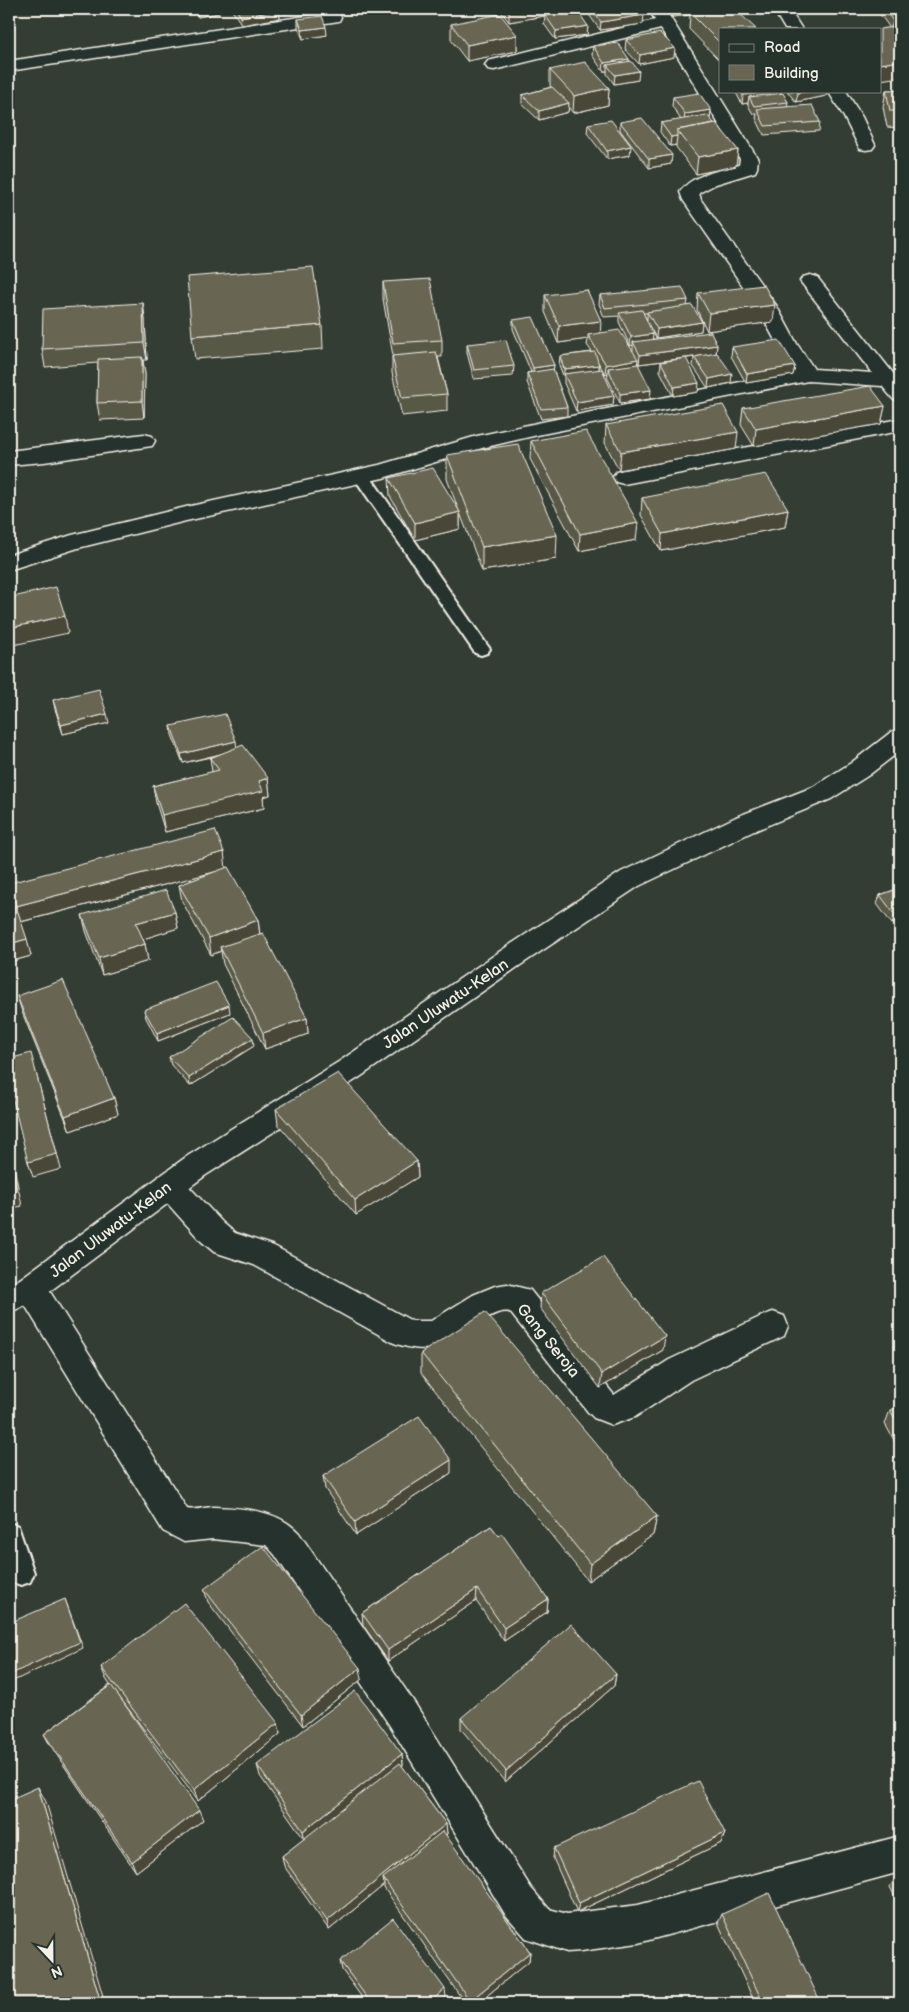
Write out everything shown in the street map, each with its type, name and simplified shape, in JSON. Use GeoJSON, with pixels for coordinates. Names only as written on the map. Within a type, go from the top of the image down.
{"type":"FeatureCollection","features":[{"type":"Feature","properties":{"kind":"street"},"geometry":{"type":"LineString","coordinates":[[781,9],[793,28]]}},
{"type":"Feature","properties":{"kind":"street"},"geometry":{"type":"LineString","coordinates":[[494,65],[661,16],[749,159],[748,168],[694,187],[689,192],[692,200],[766,305],[787,344],[808,375]]}},
{"type":"Feature","properties":{"kind":"street"},"geometry":{"type":"LineString","coordinates":[[9,66],[333,17]]}},
{"type":"Feature","properties":{"kind":"street"},"geometry":{"type":"LineString","coordinates":[[838,92],[853,116],[866,145]]}},
{"type":"Feature","properties":{"kind":"street"},"geometry":{"type":"LineString","coordinates":[[810,282],[894,388]]}},
{"type":"Feature","properties":{"kind":"street"},"geometry":{"type":"LineString","coordinates":[[9,563],[72,542],[361,476],[487,441],[808,375],[894,388]]}},
{"type":"Feature","properties":{"kind":"street"},"geometry":{"type":"LineString","coordinates":[[624,477],[900,425]]}},
{"type":"Feature","properties":{"kind":"street"},"geometry":{"type":"LineString","coordinates":[[9,458],[44,456],[144,441]]}},
{"type":"Feature","properties":{"kind":"street","name":"Jalan Uluwatu-Kelan"},"geometry":{"type":"LineString","coordinates":[[20,1294],[169,1185],[350,1068],[630,879],[745,824],[822,793],[900,738]]}},
{"type":"Feature","properties":{"kind":"street","name":"Gang Seroja"},"geometry":{"type":"LineString","coordinates":[[169,1185],[212,1232],[226,1243],[263,1255],[404,1333],[426,1336],[437,1333],[492,1300],[510,1298],[519,1300],[599,1402],[605,1408],[612,1410],[624,1407],[680,1370],[773,1326]]}},
{"type":"Feature","properties":{"kind":"street"},"geometry":{"type":"LineString","coordinates":[[20,1294],[175,1520],[184,1526],[213,1524],[267,1528],[278,1534],[287,1544],[402,1714],[518,1901],[531,1918],[540,1925],[567,1933],[638,1924],[900,1854]]}},
{"type":"Feature","properties":{"kind":"lane"},"geometry":{"type":"LineString","coordinates":[[361,476],[481,649]]}},
{"type":"Feature","properties":{"kind":"lane"},"geometry":{"type":"LineString","coordinates":[[9,1535],[21,1573]]}},
{"type":"Feature","properties":{"kind":"building"},"geometry":{"type":"Polygon","coordinates":[[[236,9],[279,9],[279,10],[241,17],[236,9]]]}},
{"type":"Feature","properties":{"kind":"building"},"geometry":{"type":"Polygon","coordinates":[[[591,9],[639,9],[644,15],[601,22],[591,9]]]}},
{"type":"Feature","properties":{"kind":"building"},"geometry":{"type":"Polygon","coordinates":[[[711,9],[735,9],[755,28],[719,28],[719,42],[690,13],[711,9]]]}},
{"type":"Feature","properties":{"kind":"building"},"geometry":{"type":"Polygon","coordinates":[[[884,9],[900,9],[900,20],[893,21],[884,9]]]}},
{"type":"Feature","properties":{"kind":"building"},"geometry":{"type":"Polygon","coordinates":[[[577,10],[588,26],[556,31],[545,15],[577,10]]]}},
{"type":"Feature","properties":{"kind":"building"},"geometry":{"type":"Polygon","coordinates":[[[500,14],[517,35],[467,45],[451,24],[500,14]]]}},
{"type":"Feature","properties":{"kind":"building"},"geometry":{"type":"Polygon","coordinates":[[[322,16],[326,27],[302,30],[298,19],[322,16]]]}},
{"type":"Feature","properties":{"kind":"building"},"geometry":{"type":"Polygon","coordinates":[[[900,26],[900,61],[882,64],[882,29],[900,26]]]}},
{"type":"Feature","properties":{"kind":"building"},"geometry":{"type":"Polygon","coordinates":[[[660,33],[675,48],[640,55],[626,40],[660,33]]]}},
{"type":"Feature","properties":{"kind":"building"},"geometry":{"type":"Polygon","coordinates":[[[618,43],[629,59],[604,63],[593,46],[618,43]]]}},
{"type":"Feature","properties":{"kind":"building"},"geometry":{"type":"Polygon","coordinates":[[[631,61],[639,71],[615,75],[607,65],[631,61]]]}},
{"type":"Feature","properties":{"kind":"building"},"geometry":{"type":"Polygon","coordinates":[[[585,62],[609,88],[574,96],[550,70],[585,62]]]}},
{"type":"Feature","properties":{"kind":"building"},"geometry":{"type":"Polygon","coordinates":[[[552,87],[569,103],[539,111],[522,95],[552,87]]]}},
{"type":"Feature","properties":{"kind":"building"},"geometry":{"type":"Polygon","coordinates":[[[886,90],[900,90],[900,111],[890,111],[886,90]]]}},
{"type":"Feature","properties":{"kind":"building"},"geometry":{"type":"Polygon","coordinates":[[[741,92],[769,92],[743,95],[741,92]]]}},
{"type":"Feature","properties":{"kind":"building"},"geometry":{"type":"Polygon","coordinates":[[[699,93],[711,110],[685,114],[673,97],[699,93]]]}},
{"type":"Feature","properties":{"kind":"building"},"geometry":{"type":"Polygon","coordinates":[[[783,93],[788,102],[754,106],[749,97],[783,93]]]}},
{"type":"Feature","properties":{"kind":"building"},"geometry":{"type":"Polygon","coordinates":[[[812,105],[820,122],[765,126],[757,109],[812,105]]]}},
{"type":"Feature","properties":{"kind":"building"},"geometry":{"type":"Polygon","coordinates":[[[707,115],[714,123],[677,130],[677,136],[671,137],[661,123],[707,115]]]}},
{"type":"Feature","properties":{"kind":"building"},"geometry":{"type":"Polygon","coordinates":[[[642,118],[672,155],[649,159],[620,122],[642,118]]]}},
{"type":"Feature","properties":{"kind":"building"},"geometry":{"type":"Polygon","coordinates":[[[611,120],[631,146],[607,151],[588,124],[611,120]]]}},
{"type":"Feature","properties":{"kind":"building"},"geometry":{"type":"Polygon","coordinates":[[[716,123],[738,150],[698,157],[677,130],[716,123]]]}},
{"type":"Feature","properties":{"kind":"building"},"geometry":{"type":"Polygon","coordinates":[[[313,267],[322,325],[192,336],[187,277],[313,267]]]}},
{"type":"Feature","properties":{"kind":"building"},"geometry":{"type":"Polygon","coordinates":[[[430,279],[442,340],[393,343],[383,282],[430,279]]]}},
{"type":"Feature","properties":{"kind":"building"},"geometry":{"type":"Polygon","coordinates":[[[764,285],[775,305],[709,313],[698,293],[764,285]]]}},
{"type":"Feature","properties":{"kind":"building"},"geometry":{"type":"Polygon","coordinates":[[[682,287],[688,300],[605,308],[600,295],[682,287]]]}},
{"type":"Feature","properties":{"kind":"building"},"geometry":{"type":"Polygon","coordinates":[[[587,290],[601,321],[559,326],[545,295],[587,290]]]}},
{"type":"Feature","properties":{"kind":"building"},"geometry":{"type":"Polygon","coordinates":[[[143,303],[144,343],[42,349],[43,309],[143,303]]]}},
{"type":"Feature","properties":{"kind":"building"},"geometry":{"type":"Polygon","coordinates":[[[692,305],[702,322],[657,329],[647,312],[692,305]]]}},
{"type":"Feature","properties":{"kind":"building"},"geometry":{"type":"Polygon","coordinates":[[[642,310],[653,334],[631,337],[619,313],[642,310]]]}},
{"type":"Feature","properties":{"kind":"building"},"geometry":{"type":"Polygon","coordinates":[[[533,317],[554,365],[533,368],[513,320],[533,317]]]}},
{"type":"Feature","properties":{"kind":"building"},"geometry":{"type":"Polygon","coordinates":[[[619,330],[638,359],[606,365],[588,335],[619,330]]]}},
{"type":"Feature","properties":{"kind":"building"},"geometry":{"type":"Polygon","coordinates":[[[711,332],[717,345],[640,355],[633,342],[711,332]]]}},
{"type":"Feature","properties":{"kind":"building"},"geometry":{"type":"Polygon","coordinates":[[[506,340],[514,366],[474,370],[467,344],[506,340]]]}},
{"type":"Feature","properties":{"kind":"building"},"geometry":{"type":"Polygon","coordinates":[[[779,340],[795,366],[747,374],[732,347],[779,340]]]}},
{"type":"Feature","properties":{"kind":"building"},"geometry":{"type":"Polygon","coordinates":[[[436,352],[447,394],[402,398],[392,356],[436,352]]]}},
{"type":"Feature","properties":{"kind":"building"},"geometry":{"type":"Polygon","coordinates":[[[595,352],[599,365],[564,369],[560,356],[595,352]]]}},
{"type":"Feature","properties":{"kind":"building"},"geometry":{"type":"Polygon","coordinates":[[[717,353],[732,374],[709,379],[694,357],[717,353]]]}},
{"type":"Feature","properties":{"kind":"building"},"geometry":{"type":"Polygon","coordinates":[[[142,357],[142,401],[97,403],[98,359],[142,357]]]}},
{"type":"Feature","properties":{"kind":"building"},"geometry":{"type":"Polygon","coordinates":[[[686,358],[699,383],[674,387],[661,362],[686,358]]]}},
{"type":"Feature","properties":{"kind":"building"},"geometry":{"type":"Polygon","coordinates":[[[638,364],[651,390],[620,394],[608,368],[638,364]]]}},
{"type":"Feature","properties":{"kind":"building"},"geometry":{"type":"Polygon","coordinates":[[[553,369],[567,407],[541,409],[527,373],[553,369]]]}},
{"type":"Feature","properties":{"kind":"building"},"geometry":{"type":"Polygon","coordinates":[[[602,369],[614,396],[577,402],[564,374],[602,369]]]}},
{"type":"Feature","properties":{"kind":"building"},"geometry":{"type":"Polygon","coordinates":[[[870,386],[885,406],[756,429],[743,408],[870,386]]]}},
{"type":"Feature","properties":{"kind":"building"},"geometry":{"type":"Polygon","coordinates":[[[723,405],[738,432],[621,452],[606,425],[723,405]]]}},
{"type":"Feature","properties":{"kind":"building"},"geometry":{"type":"Polygon","coordinates":[[[586,431],[638,523],[580,534],[531,441],[586,431]]]}},
{"type":"Feature","properties":{"kind":"building"},"geometry":{"type":"Polygon","coordinates":[[[518,444],[557,535],[482,547],[447,455],[518,444]]]}},
{"type":"Feature","properties":{"kind":"building"},"geometry":{"type":"Polygon","coordinates":[[[433,468],[460,512],[415,523],[389,478],[433,468]]]}},
{"type":"Feature","properties":{"kind":"building"},"geometry":{"type":"Polygon","coordinates":[[[766,474],[788,509],[662,534],[642,498],[766,474]]]}},
{"type":"Feature","properties":{"kind":"building"},"geometry":{"type":"Polygon","coordinates":[[[56,587],[65,616],[9,628],[9,598],[56,587]]]}},
{"type":"Feature","properties":{"kind":"building"},"geometry":{"type":"Polygon","coordinates":[[[99,689],[107,714],[61,725],[53,700],[99,689]]]}},
{"type":"Feature","properties":{"kind":"building"},"geometry":{"type":"Polygon","coordinates":[[[225,714],[236,741],[181,754],[171,726],[225,714]]]}},
{"type":"Feature","properties":{"kind":"building"},"geometry":{"type":"Polygon","coordinates":[[[243,745],[268,778],[259,781],[263,791],[162,815],[153,786],[219,770],[210,758],[243,745]]]}},
{"type":"Feature","properties":{"kind":"building"},"geometry":{"type":"Polygon","coordinates":[[[215,830],[224,852],[16,906],[9,883],[215,830]]]}},
{"type":"Feature","properties":{"kind":"building"},"geometry":{"type":"Polygon","coordinates":[[[228,867],[258,920],[209,938],[179,885],[228,867]]]}},
{"type":"Feature","properties":{"kind":"building"},"geometry":{"type":"Polygon","coordinates":[[[900,888],[900,913],[895,915],[880,895],[900,888]]]}},
{"type":"Feature","properties":{"kind":"building"},"geometry":{"type":"Polygon","coordinates":[[[166,890],[175,912],[136,923],[145,944],[99,958],[82,915],[166,890]]]}},
{"type":"Feature","properties":{"kind":"building"},"geometry":{"type":"Polygon","coordinates":[[[16,906],[27,939],[9,944],[9,908],[16,906]]]}},
{"type":"Feature","properties":{"kind":"building"},"geometry":{"type":"Polygon","coordinates":[[[263,933],[307,1018],[263,1033],[220,947],[263,933]]]}},
{"type":"Feature","properties":{"kind":"building"},"geometry":{"type":"Polygon","coordinates":[[[63,980],[114,1098],[65,1116],[17,996],[63,980]]]}},
{"type":"Feature","properties":{"kind":"building"},"geometry":{"type":"Polygon","coordinates":[[[216,982],[229,1005],[157,1033],[144,1010],[216,982]]]}},
{"type":"Feature","properties":{"kind":"building"},"geometry":{"type":"Polygon","coordinates":[[[233,1017],[253,1038],[189,1078],[169,1057],[233,1017]]]}},
{"type":"Feature","properties":{"kind":"building"},"geometry":{"type":"Polygon","coordinates":[[[31,1053],[57,1154],[28,1162],[9,1084],[9,1059],[31,1053]]]}},
{"type":"Feature","properties":{"kind":"building"},"geometry":{"type":"Polygon","coordinates":[[[338,1073],[417,1161],[355,1200],[276,1109],[338,1073]]]}},
{"type":"Feature","properties":{"kind":"building"},"geometry":{"type":"Polygon","coordinates":[[[9,1152],[17,1190],[9,1193],[9,1152]]]}},
{"type":"Feature","properties":{"kind":"building"},"geometry":{"type":"Polygon","coordinates":[[[603,1257],[665,1336],[602,1374],[541,1293],[603,1257]]]}},
{"type":"Feature","properties":{"kind":"building"},"geometry":{"type":"Polygon","coordinates":[[[485,1312],[657,1516],[590,1564],[421,1353],[485,1312]]]}},
{"type":"Feature","properties":{"kind":"building"},"geometry":{"type":"Polygon","coordinates":[[[900,1406],[900,1428],[890,1410],[900,1406]]]}},
{"type":"Feature","properties":{"kind":"building"},"geometry":{"type":"Polygon","coordinates":[[[419,1416],[451,1460],[355,1522],[323,1476],[419,1416]]]}},
{"type":"Feature","properties":{"kind":"building"},"geometry":{"type":"Polygon","coordinates":[[[491,1526],[499,1536],[502,1534],[548,1599],[504,1628],[477,1589],[388,1650],[362,1613],[491,1526]]]}},
{"type":"Feature","properties":{"kind":"building"},"geometry":{"type":"Polygon","coordinates":[[[263,1546],[360,1668],[301,1715],[204,1589],[263,1546]]]}},
{"type":"Feature","properties":{"kind":"building"},"geometry":{"type":"Polygon","coordinates":[[[65,1599],[80,1642],[9,1675],[9,1623],[65,1599]]]}},
{"type":"Feature","properties":{"kind":"building"},"geometry":{"type":"Polygon","coordinates":[[[184,1603],[278,1723],[194,1790],[101,1667],[184,1603]]]}},
{"type":"Feature","properties":{"kind":"building"},"geometry":{"type":"Polygon","coordinates":[[[571,1624],[616,1674],[506,1771],[461,1718],[571,1624]]]}},
{"type":"Feature","properties":{"kind":"building"},"geometry":{"type":"Polygon","coordinates":[[[111,1685],[199,1810],[132,1862],[44,1734],[111,1685]]]}},
{"type":"Feature","properties":{"kind":"building"},"geometry":{"type":"Polygon","coordinates":[[[355,1691],[402,1754],[303,1831],[257,1765],[355,1691]]]}},
{"type":"Feature","properties":{"kind":"building"},"geometry":{"type":"Polygon","coordinates":[[[400,1763],[446,1824],[327,1921],[282,1856],[400,1763]]]}},
{"type":"Feature","properties":{"kind":"building"},"geometry":{"type":"Polygon","coordinates":[[[698,1781],[725,1833],[579,1903],[554,1848],[698,1781]]]}},
{"type":"Feature","properties":{"kind":"building"},"geometry":{"type":"Polygon","coordinates":[[[38,1787],[101,2003],[9,2003],[9,1800],[38,1787]]]}},
{"type":"Feature","properties":{"kind":"building"},"geometry":{"type":"Polygon","coordinates":[[[443,1831],[530,1952],[470,2001],[383,1878],[443,1831]]]}},
{"type":"Feature","properties":{"kind":"building"},"geometry":{"type":"Polygon","coordinates":[[[900,1875],[900,1886],[896,1877],[900,1875]]]}},
{"type":"Feature","properties":{"kind":"building"},"geometry":{"type":"Polygon","coordinates":[[[769,1893],[821,2003],[763,2003],[722,1914],[769,1893]]]}},
{"type":"Feature","properties":{"kind":"building"},"geometry":{"type":"Polygon","coordinates":[[[393,1918],[445,1989],[429,2003],[371,2003],[340,1961],[393,1918]]]}}]}
